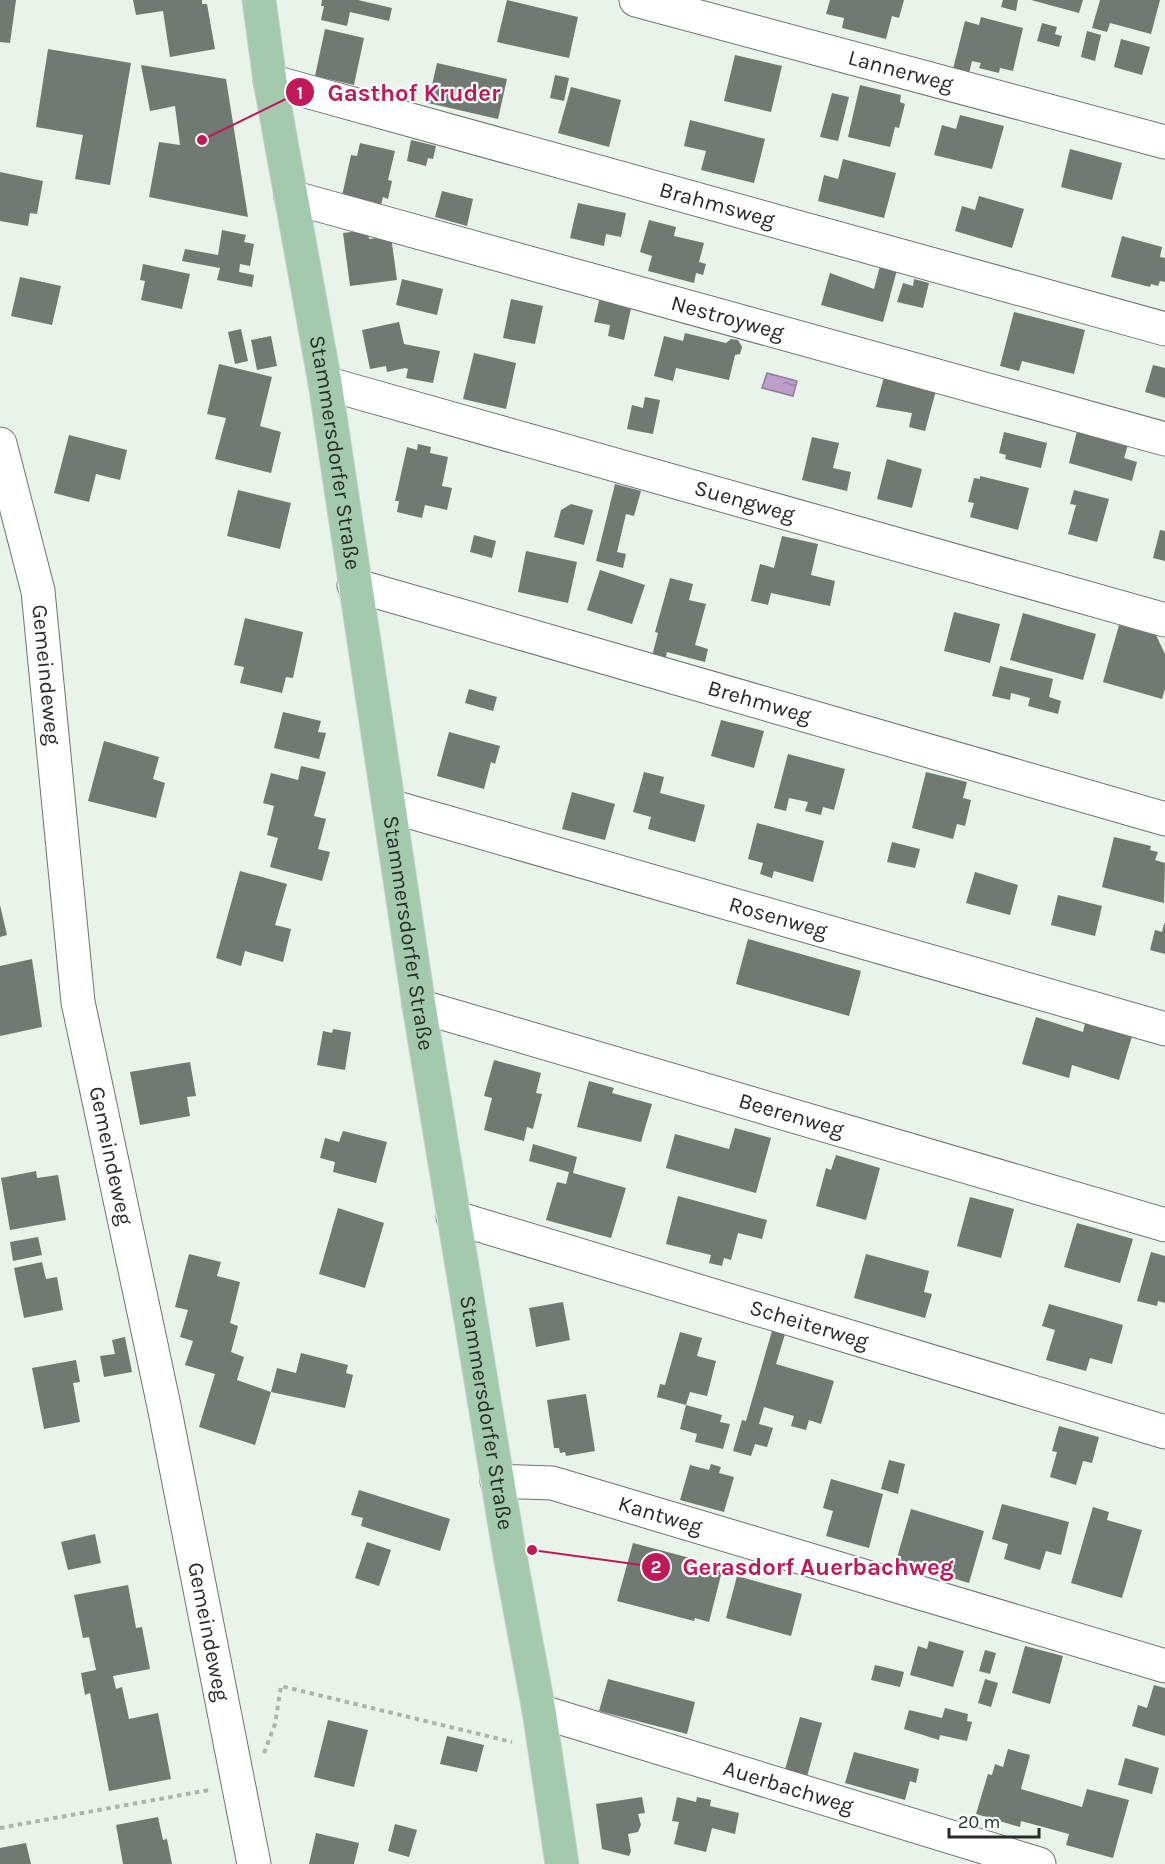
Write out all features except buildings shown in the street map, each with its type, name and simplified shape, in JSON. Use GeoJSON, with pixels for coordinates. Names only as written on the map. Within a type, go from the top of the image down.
{"type":"FeatureCollection","features":[{"type":"Feature","properties":{"kind":"main road","name":"Stammersdorfer Straße"},"geometry":{"type":"LineString","coordinates":[[260,0],[270,81],[325,383],[354,585],[453,1216],[497,1481],[539,1711],[562,1864]]}},
{"type":"Feature","properties":{"kind":"street","name":"Lannerweg"},"geometry":{"type":"LineString","coordinates":[[636,0],[727,22],[1165,142]]}},
{"type":"Feature","properties":{"kind":"street","name":"Brahmsweg"},"geometry":{"type":"LineString","coordinates":[[270,81],[1165,329]]}},
{"type":"Feature","properties":{"kind":"street","name":"Nestroyweg"},"geometry":{"type":"LineString","coordinates":[[291,197],[1165,439]]}},
{"type":"Feature","properties":{"kind":"street","name":"Suengweg"},"geometry":{"type":"LineString","coordinates":[[325,383],[1165,620]]}},
{"type":"Feature","properties":{"kind":"street","name":"Gemeindeweg"},"geometry":{"type":"LineString","coordinates":[[0,444],[38,591],[78,1002],[164,1406],[254,1864]]}},
{"type":"Feature","properties":{"kind":"street","name":"Brehmweg"},"geometry":{"type":"LineString","coordinates":[[354,585],[1165,819]]}},
{"type":"Feature","properties":{"kind":"street","name":"Rosenweg"},"geometry":{"type":"LineString","coordinates":[[390,806],[1165,1029]]}},
{"type":"Feature","properties":{"kind":"street","name":"Beerenweg"},"geometry":{"type":"LineString","coordinates":[[419,1006],[1165,1226]]}},
{"type":"Feature","properties":{"kind":"street","name":"Scheiterweg"},"geometry":{"type":"LineString","coordinates":[[453,1216],[1165,1432]]}},
{"type":"Feature","properties":{"kind":"street","name":"Kantweg"},"geometry":{"type":"LineString","coordinates":[[497,1481],[552,1483],[1165,1666]]}},
{"type":"Feature","properties":{"kind":"street","name":"Auerbachweg"},"geometry":{"type":"LineString","coordinates":[[539,1711],[1039,1864]]}},
{"type":"Feature","properties":{"kind":"path"},"geometry":{"type":"LineString","coordinates":[[0,1828],[237,1784],[265,1752],[274,1724],[281,1686],[544,1749]]}},
{"type":"Feature","properties":{"kind":"water"},"geometry":{"type":"Polygon","coordinates":[[[767,373],[797,381],[793,396],[762,388],[767,373]]]}},
{"type":"Feature","properties":{"kind":"place","name":"Gasthof Kruder"},"geometry":{"type":"Point","coordinates":[202,140]}},
{"type":"Feature","properties":{"kind":"place","name":"Gerasdorf Auerbachweg"},"geometry":{"type":"Point","coordinates":[532,1550]}}]}
